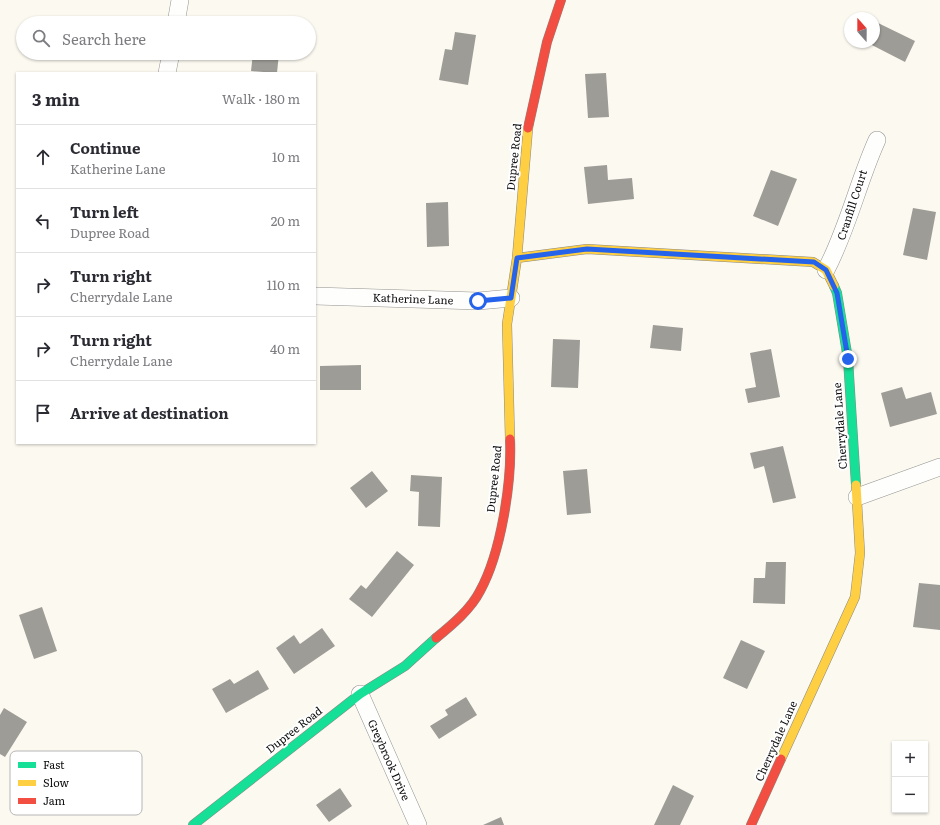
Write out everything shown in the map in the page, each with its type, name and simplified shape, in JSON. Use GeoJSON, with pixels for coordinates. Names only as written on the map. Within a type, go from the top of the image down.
{"type":"FeatureCollection","features":[{"type":"Feature","properties":{"kind":"street"},"geometry":{"type":"LineString","coordinates":[[177,16],[180,0]]}},
{"type":"Feature","properties":{"kind":"street","name":"Dupree Road"},"geometry":{"type":"LineString","coordinates":[[193,825],[360,694],[405,666],[456,621],[480,592],[498,547],[511,459],[507,324],[517,258],[527,132],[547,42],[561,0]]}},
{"type":"Feature","properties":{"kind":"street"},"geometry":{"type":"LineString","coordinates":[[168,72],[170,60]]}},
{"type":"Feature","properties":{"kind":"street","name":"Cranfill Court"},"geometry":{"type":"LineString","coordinates":[[826,270],[840,244],[864,169],[877,140]]}},
{"type":"Feature","properties":{"kind":"street"},"geometry":{"type":"LineString","coordinates":[[517,258],[587,249],[814,262],[826,270]]}},
{"type":"Feature","properties":{"kind":"street","name":"Cherrydale Lane"},"geometry":{"type":"LineString","coordinates":[[751,825],[854,597],[860,553],[848,359],[837,293],[826,270]]}},
{"type":"Feature","properties":{"kind":"street","name":"Katherine Lane"},"geometry":{"type":"LineString","coordinates":[[316,296],[478,301],[511,298]]}},
{"type":"Feature","properties":{"kind":"street"},"geometry":{"type":"LineString","coordinates":[[857,497],[940,467]]}},
{"type":"Feature","properties":{"kind":"street","name":"Greybrook Drive"},"geometry":{"type":"LineString","coordinates":[[360,694],[418,825]]}},
{"type":"Feature","properties":{"kind":"building"},"geometry":{"type":"Polygon","coordinates":[[[880,24],[915,41],[905,62],[878,48],[880,48],[880,24]]]}},
{"type":"Feature","properties":{"kind":"building"},"geometry":{"type":"Polygon","coordinates":[[[455,32],[476,35],[468,85],[439,80],[445,49],[452,50],[455,32]]]}},
{"type":"Feature","properties":{"kind":"building"},"geometry":{"type":"Polygon","coordinates":[[[252,60],[278,60],[277,72],[251,71],[252,60]]]}},
{"type":"Feature","properties":{"kind":"building"},"geometry":{"type":"Polygon","coordinates":[[[606,73],[609,117],[588,118],[585,74],[606,73]]]}},
{"type":"Feature","properties":{"kind":"building"},"geometry":{"type":"Polygon","coordinates":[[[607,165],[608,180],[632,178],[634,199],[588,204],[584,167],[607,165]]]}},
{"type":"Feature","properties":{"kind":"building"},"geometry":{"type":"Polygon","coordinates":[[[771,170],[797,179],[778,226],[753,216],[771,170]]]}},
{"type":"Feature","properties":{"kind":"building"},"geometry":{"type":"Polygon","coordinates":[[[448,202],[449,246],[427,247],[426,203],[448,202]]]}},
{"type":"Feature","properties":{"kind":"building"},"geometry":{"type":"Polygon","coordinates":[[[913,208],[936,212],[927,260],[903,255],[913,208]]]}},
{"type":"Feature","properties":{"kind":"building"},"geometry":{"type":"Polygon","coordinates":[[[653,325],[683,328],[681,351],[650,348],[653,325]]]}},
{"type":"Feature","properties":{"kind":"building"},"geometry":{"type":"Polygon","coordinates":[[[553,339],[580,340],[578,388],[551,387],[553,339]]]}},
{"type":"Feature","properties":{"kind":"building"},"geometry":{"type":"Polygon","coordinates":[[[771,349],[780,397],[748,403],[745,389],[756,387],[750,353],[771,349]]]}},
{"type":"Feature","properties":{"kind":"building"},"geometry":{"type":"Polygon","coordinates":[[[361,365],[361,390],[320,390],[320,366],[361,365]]]}},
{"type":"Feature","properties":{"kind":"building"},"geometry":{"type":"Polygon","coordinates":[[[902,387],[906,399],[931,392],[937,414],[890,427],[881,393],[902,387]]]}},
{"type":"Feature","properties":{"kind":"building"},"geometry":{"type":"Polygon","coordinates":[[[783,446],[796,498],[773,503],[764,466],[754,469],[750,453],[783,446]]]}},
{"type":"Feature","properties":{"kind":"building"},"geometry":{"type":"Polygon","coordinates":[[[587,469],[591,513],[567,515],[563,471],[587,469]]]}},
{"type":"Feature","properties":{"kind":"building"},"geometry":{"type":"Polygon","coordinates":[[[372,471],[388,491],[366,508],[350,488],[372,471]]]}},
{"type":"Feature","properties":{"kind":"building"},"geometry":{"type":"Polygon","coordinates":[[[411,475],[442,477],[440,527],[418,526],[419,492],[410,491],[411,475]]]}},
{"type":"Feature","properties":{"kind":"building"},"geometry":{"type":"Polygon","coordinates":[[[397,551],[414,565],[372,617],[349,599],[361,585],[366,589],[397,551]]]}},
{"type":"Feature","properties":{"kind":"building"},"geometry":{"type":"Polygon","coordinates":[[[766,562],[786,562],[785,604],[753,603],[754,578],[765,578],[766,562]]]}},
{"type":"Feature","properties":{"kind":"building"},"geometry":{"type":"Polygon","coordinates":[[[919,583],[940,585],[940,630],[913,627],[919,583]]]}},
{"type":"Feature","properties":{"kind":"building"},"geometry":{"type":"Polygon","coordinates":[[[42,607],[57,651],[34,659],[19,615],[42,607]]]}},
{"type":"Feature","properties":{"kind":"building"},"geometry":{"type":"Polygon","coordinates":[[[322,628],[335,646],[294,674],[276,648],[294,635],[300,644],[322,628]]]}},
{"type":"Feature","properties":{"kind":"building"},"geometry":{"type":"Polygon","coordinates":[[[741,640],[765,651],[747,689],[723,678],[741,640]]]}},
{"type":"Feature","properties":{"kind":"building"},"geometry":{"type":"Polygon","coordinates":[[[258,670],[269,689],[226,713],[212,689],[230,679],[234,684],[258,670]]]}},
{"type":"Feature","properties":{"kind":"building"},"geometry":{"type":"Polygon","coordinates":[[[466,697],[477,715],[439,739],[430,726],[448,715],[445,710],[466,697]]]}},
{"type":"Feature","properties":{"kind":"building"},"geometry":{"type":"Polygon","coordinates":[[[4,708],[27,722],[5,757],[0,754],[0,715],[4,708]]]}},
{"type":"Feature","properties":{"kind":"building"},"geometry":{"type":"Polygon","coordinates":[[[673,785],[694,796],[680,825],[654,825],[673,785]]]}},
{"type":"Feature","properties":{"kind":"building"},"geometry":{"type":"Polygon","coordinates":[[[340,788],[352,806],[329,822],[316,805],[340,788]]]}},
{"type":"Feature","properties":{"kind":"building"},"geometry":{"type":"Polygon","coordinates":[[[501,817],[504,825],[483,825],[501,817]]]}},
{"type":"Feature","properties":{"kind":"traffic: fast"},"geometry":{"type":"LineString","coordinates":[[834,286],[837,293],[848,359],[856,485]]}},
{"type":"Feature","properties":{"kind":"traffic: fast"},"geometry":{"type":"LineString","coordinates":[[193,825],[360,694],[405,666],[436,638]]}},
{"type":"Feature","properties":{"kind":"traffic: slow"},"geometry":{"type":"LineString","coordinates":[[510,439],[507,324],[517,258],[528,128]]}},
{"type":"Feature","properties":{"kind":"traffic: slow"},"geometry":{"type":"LineString","coordinates":[[517,258],[587,249],[813,262],[826,270],[834,286]]}},
{"type":"Feature","properties":{"kind":"traffic: slow"},"geometry":{"type":"LineString","coordinates":[[781,759],[855,597],[860,553],[856,485]]}},
{"type":"Feature","properties":{"kind":"traffic: jam"},"geometry":{"type":"LineString","coordinates":[[528,128],[547,42],[561,0]]}},
{"type":"Feature","properties":{"kind":"traffic: jam"},"geometry":{"type":"LineString","coordinates":[[436,638],[455,622],[472,604],[480,591],[494,557],[504,517],[507,496],[510,439]]}},
{"type":"Feature","properties":{"kind":"traffic: jam"},"geometry":{"type":"LineString","coordinates":[[751,825],[781,759]]}},
{"type":"Feature","properties":{"kind":"route"},"geometry":{"type":"LineString","coordinates":[[478,301],[511,298],[517,258],[587,249],[814,262],[826,270],[837,293],[848,359]]}}]}
